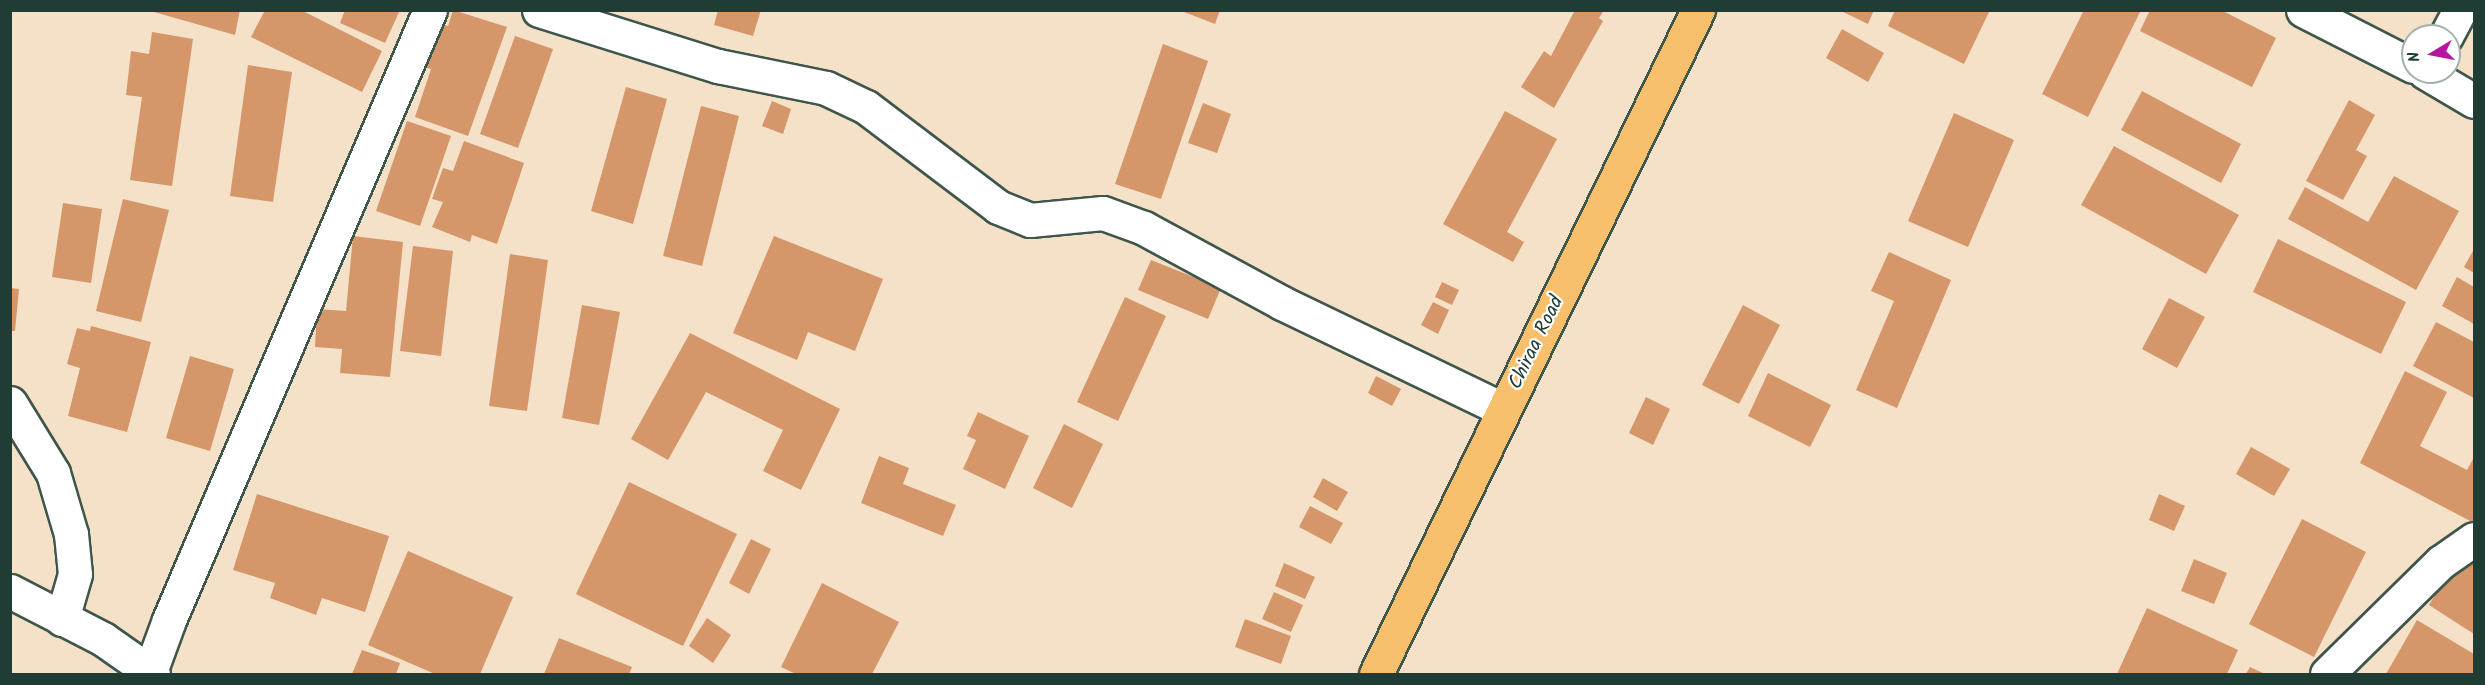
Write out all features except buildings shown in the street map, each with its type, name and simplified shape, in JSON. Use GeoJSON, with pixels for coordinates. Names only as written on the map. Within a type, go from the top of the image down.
{"type":"FeatureCollection","features":[{"type":"Feature","properties":{"kind":"highway","name":"Chiraa Road"},"geometry":{"type":"LineString","coordinates":[[1376,675],[1698,10]]}},
{"type":"Feature","properties":{"kind":"street"},"geometry":{"type":"LineString","coordinates":[[10,591],[103,639],[152,673],[168,620],[430,10]]}},
{"type":"Feature","properties":{"kind":"street"},"geometry":{"type":"LineString","coordinates":[[539,10],[718,66],[826,88],[866,107],[998,207],[1030,220],[1103,213],[1144,228],[1282,303],[1504,410]]}},
{"type":"Feature","properties":{"kind":"street"},"geometry":{"type":"LineString","coordinates":[[2303,10],[2401,60]]}},
{"type":"Feature","properties":{"kind":"street"},"geometry":{"type":"LineString","coordinates":[[2452,24],[2460,10]]}},
{"type":"Feature","properties":{"kind":"street"},"geometry":{"type":"LineString","coordinates":[[2446,84],[2475,101]]}},
{"type":"Feature","properties":{"kind":"street"},"geometry":{"type":"LineString","coordinates":[[10,403],[53,473],[71,534],[75,574],[62,619]]}},
{"type":"Feature","properties":{"kind":"street"},"geometry":{"type":"LineString","coordinates":[[2327,675],[2440,562],[2475,539]]}}]}
